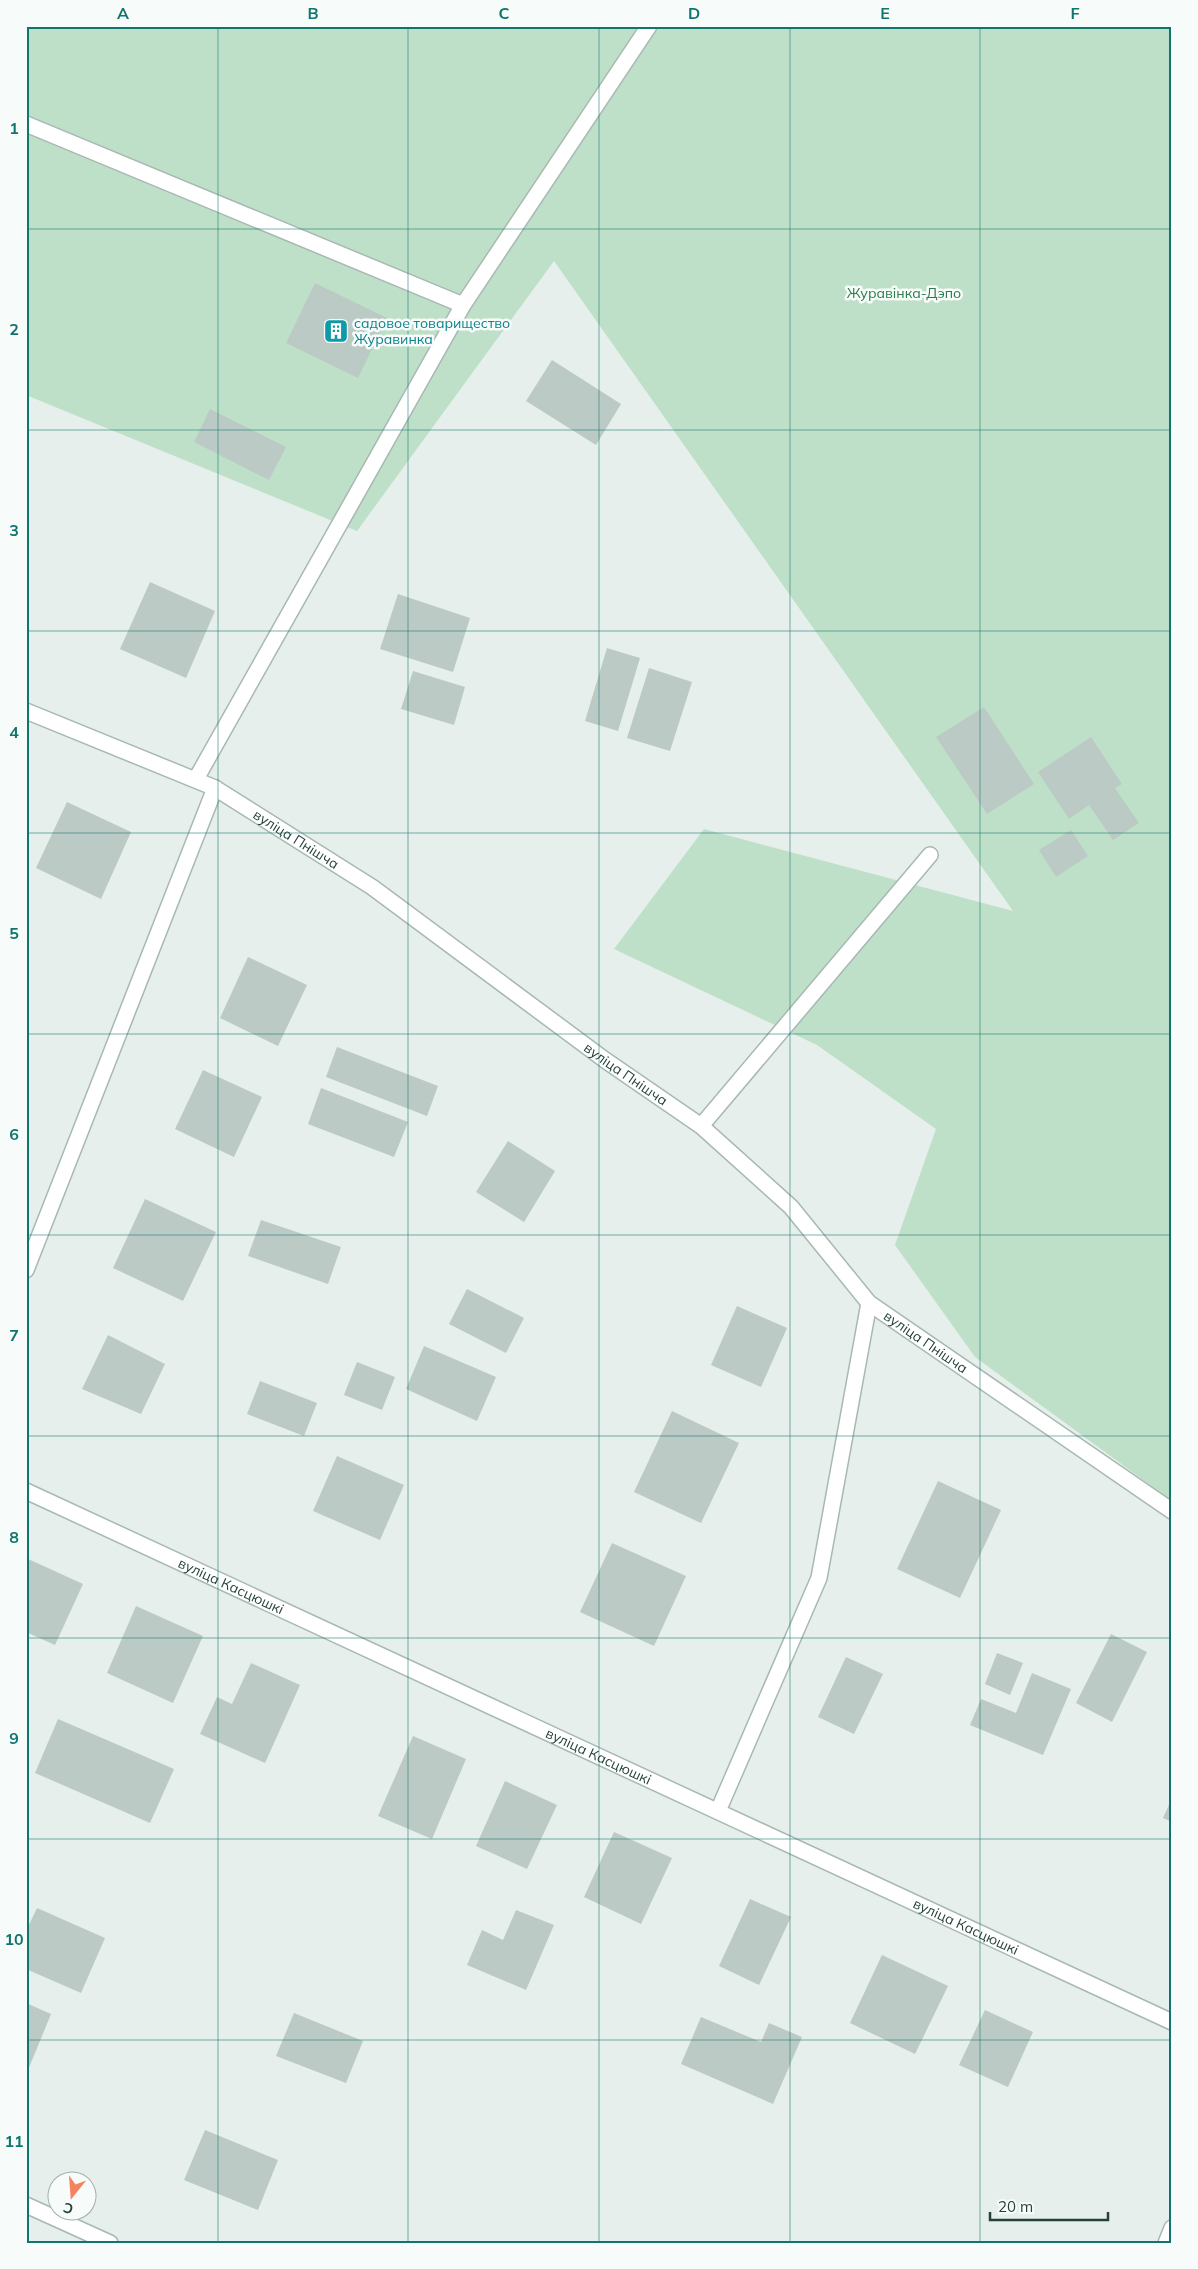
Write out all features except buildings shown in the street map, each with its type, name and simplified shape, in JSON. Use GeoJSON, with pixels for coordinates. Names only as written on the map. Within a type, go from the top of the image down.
{"type":"FeatureCollection","features":[{"type":"Feature","properties":{"kind":"street"},"geometry":{"type":"LineString","coordinates":[[196,779],[463,306],[649,26]]}},
{"type":"Feature","properties":{"kind":"street"},"geometry":{"type":"LineString","coordinates":[[26,124],[463,306]]}},
{"type":"Feature","properties":{"kind":"street","name":"вуліца Пнішча"},"geometry":{"type":"LineString","coordinates":[[26,711],[215,788],[372,887],[605,1060],[701,1126],[791,1206],[869,1303],[1172,1511]]}},
{"type":"Feature","properties":{"kind":"street"},"geometry":{"type":"LineString","coordinates":[[26,1270],[215,788]]}},
{"type":"Feature","properties":{"kind":"street"},"geometry":{"type":"LineString","coordinates":[[701,1126],[930,855]]}},
{"type":"Feature","properties":{"kind":"street"},"geometry":{"type":"LineString","coordinates":[[718,1811],[819,1578],[869,1303]]}},
{"type":"Feature","properties":{"kind":"street","name":"вуліца Касцюшкі"},"geometry":{"type":"LineString","coordinates":[[26,1491],[1172,2022]]}},
{"type":"Feature","properties":{"kind":"street"},"geometry":{"type":"LineString","coordinates":[[26,2205],[110,2243]]}},
{"type":"Feature","properties":{"kind":"street"},"geometry":{"type":"LineString","coordinates":[[1166,2243],[1172,2228]]}},
{"type":"Feature","properties":{"kind":"green space","name":"Журавінка-Дэпо"},"geometry":{"type":"Polygon","coordinates":[[[26,26],[1172,26],[1172,1501],[975,1357],[895,1245],[936,1129],[817,1045],[614,949],[704,829],[1013,911],[554,261],[357,531],[26,395],[26,26]]]}},
{"type":"Feature","properties":{"kind":"place","name":"садовое товарищество Журавинка"},"geometry":{"type":"Point","coordinates":[336,331]}}]}
